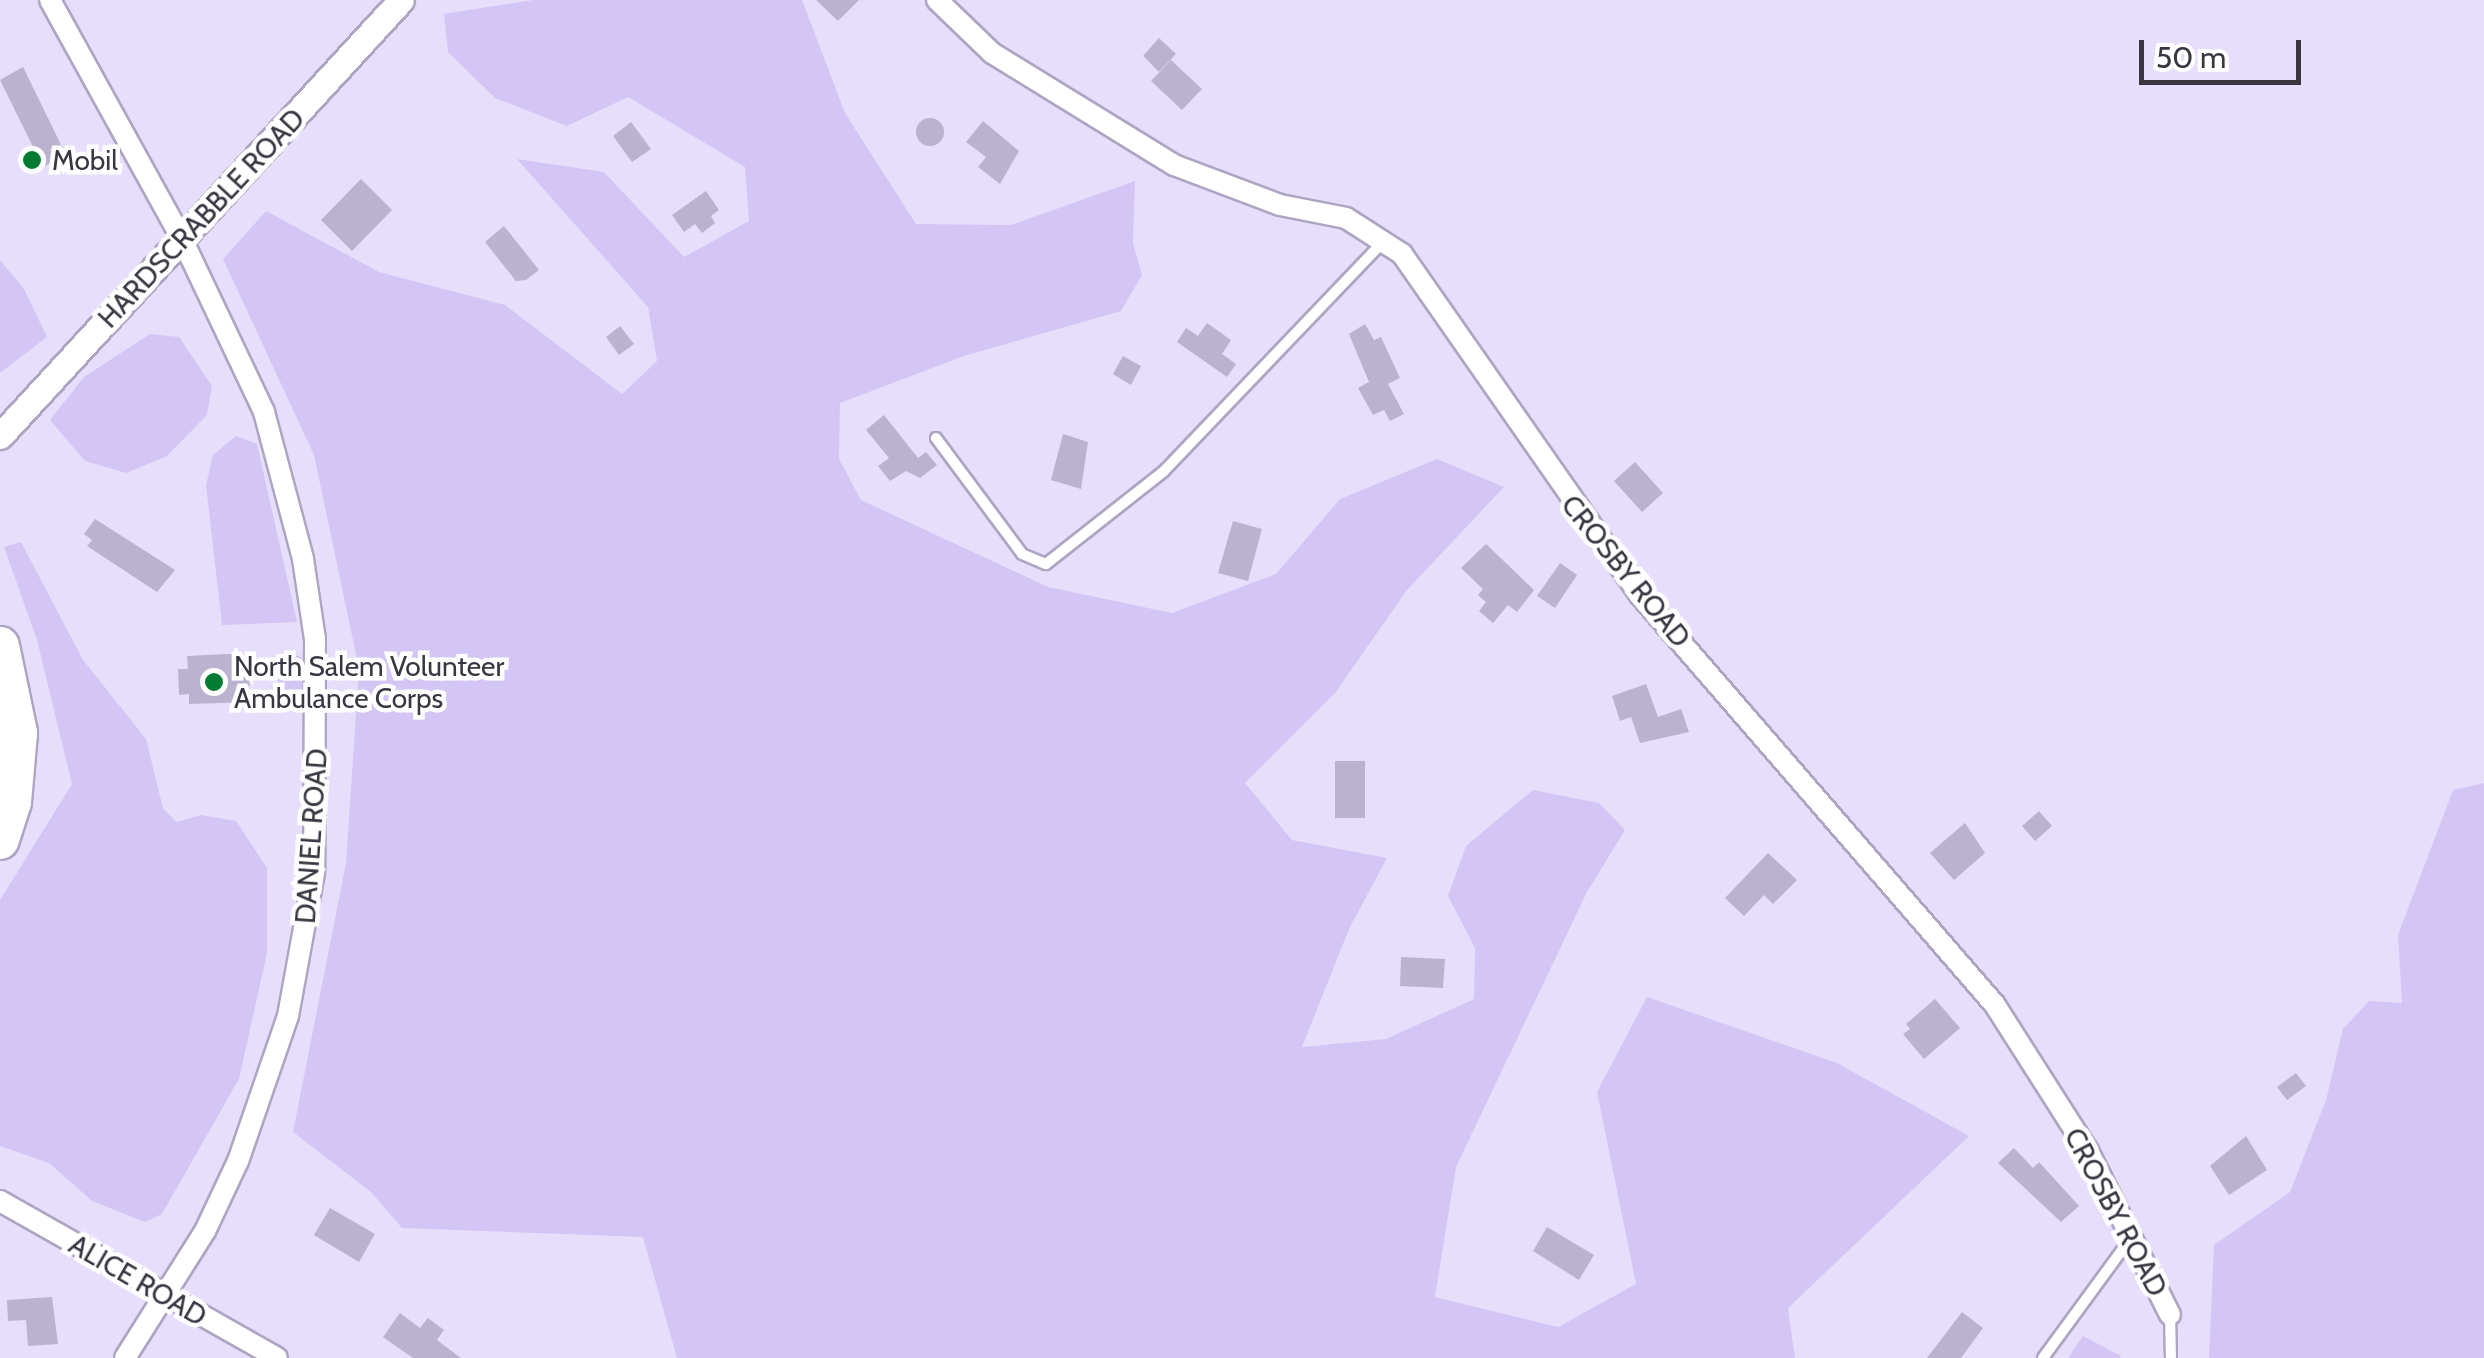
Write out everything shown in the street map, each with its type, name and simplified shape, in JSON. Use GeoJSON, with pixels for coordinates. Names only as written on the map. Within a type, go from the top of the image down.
{"type":"FeatureCollection","features":[{"type":"Feature","properties":{"kind":"highway"},"geometry":{"type":"LineString","coordinates":[[0,646],[18,733],[12,802],[0,840]]}},
{"type":"Feature","properties":{"kind":"street","name":"DANIEL ROAD"},"geometry":{"type":"LineString","coordinates":[[50,0],[182,239],[264,412],[286,485],[315,639],[318,796],[314,874],[288,1016],[238,1161],[166,1297],[125,1358]]}},
{"type":"Feature","properties":{"kind":"street","name":"HARDSCRABBLE ROAD"},"geometry":{"type":"LineString","coordinates":[[0,436],[401,0]]}},
{"type":"Feature","properties":{"kind":"street","name":"CROSBY ROAD"},"geometry":{"type":"LineString","coordinates":[[937,0],[992,52],[1174,165],[1280,205],[1346,218],[1384,242],[1430,288],[1532,447],[1639,594],[1995,1005],[2134,1235],[2170,1314]]}},
{"type":"Feature","properties":{"kind":"street","name":"ALICE ROAD"},"geometry":{"type":"LineString","coordinates":[[0,1201],[277,1358]]}},
{"type":"Feature","properties":{"kind":"lane"},"geometry":{"type":"LineString","coordinates":[[936,438],[1022,554],[1046,564],[1164,472],[1384,242]]}},
{"type":"Feature","properties":{"kind":"lane"},"geometry":{"type":"LineString","coordinates":[[2043,1358],[2134,1235]]}},
{"type":"Feature","properties":{"kind":"lane"},"geometry":{"type":"LineString","coordinates":[[2170,1314],[2171,1358]]}},
{"type":"Feature","properties":{"kind":"shaded area"},"geometry":{"type":"Polygon","coordinates":[[[533,0],[802,0],[845,113],[916,224],[1011,225],[1135,181],[1133,243],[1142,275],[1121,311],[964,356],[840,403],[839,459],[861,500],[1048,587],[1172,613],[1276,574],[1340,499],[1437,459],[1504,487],[1407,590],[1335,693],[1245,783],[1292,840],[1387,858],[1349,929],[1302,1047],[1386,1039],[1474,999],[1475,948],[1448,896],[1466,846],[1533,790],[1599,803],[1625,830],[1587,892],[1456,1167],[1435,1297],[1558,1327],[1636,1284],[1597,1092],[1647,997],[1837,1063],[1969,1136],[1788,1308],[1795,1358],[677,1358],[643,1237],[402,1228],[371,1192],[293,1132],[346,863],[359,669],[314,455],[223,259],[266,211],[379,272],[505,305],[622,394],[657,361],[648,307],[517,159],[604,172],[684,257],[749,221],[745,167],[628,97],[567,126],[495,98],[448,52],[444,14],[533,0]]]}},
{"type":"Feature","properties":{"kind":"shaded area"},"geometry":{"type":"Polygon","coordinates":[[[0,260],[24,289],[47,337],[0,373],[0,260]]]}},
{"type":"Feature","properties":{"kind":"shaded area"},"geometry":{"type":"Polygon","coordinates":[[[150,334],[179,337],[212,386],[207,415],[167,456],[126,473],[85,461],[50,420],[84,377],[150,334]]]}},
{"type":"Feature","properties":{"kind":"shaded area"},"geometry":{"type":"Polygon","coordinates":[[[236,436],[257,444],[297,622],[222,625],[206,485],[213,455],[236,436]]]}},
{"type":"Feature","properties":{"kind":"shaded area"},"geometry":{"type":"Polygon","coordinates":[[[21,542],[83,660],[146,739],[163,808],[176,822],[201,815],[236,821],[267,868],[267,953],[239,1079],[162,1214],[145,1222],[92,1201],[49,1163],[0,1146],[0,900],[72,784],[37,640],[4,547],[21,542]]]}},
{"type":"Feature","properties":{"kind":"shaded area"},"geometry":{"type":"Polygon","coordinates":[[[288,652],[301,657],[306,697],[296,703],[279,694],[276,668],[288,652]]]}},
{"type":"Feature","properties":{"kind":"shaded area"},"geometry":{"type":"Polygon","coordinates":[[[2484,783],[2484,1358],[2209,1358],[2214,1245],[2290,1192],[2326,1100],[2343,1029],[2369,1001],[2402,1003],[2398,935],[2453,790],[2484,783]]]}},
{"type":"Feature","properties":{"kind":"shaded area"},"geometry":{"type":"Polygon","coordinates":[[[2083,1336],[2121,1356],[2120,1358],[2068,1358],[2083,1336]]]}},
{"type":"Feature","properties":{"kind":"building"},"geometry":{"type":"Polygon","coordinates":[[[816,0],[859,0],[838,21],[816,0]]]}},
{"type":"Feature","properties":{"kind":"building"},"geometry":{"type":"Polygon","coordinates":[[[1159,38],[1176,54],[1159,72],[1143,56],[1159,38]]]}},
{"type":"Feature","properties":{"kind":"building"},"geometry":{"type":"Polygon","coordinates":[[[1171,60],[1202,89],[1182,110],[1151,81],[1171,60]]]}},
{"type":"Feature","properties":{"kind":"building"},"geometry":{"type":"Polygon","coordinates":[[[23,67],[66,155],[43,167],[0,80],[23,67]]]}},
{"type":"Feature","properties":{"kind":"building"},"geometry":{"type":"Polygon","coordinates":[[[930,118],[940,122],[944,132],[940,142],[930,146],[920,142],[916,132],[920,122],[930,118]]]}},
{"type":"Feature","properties":{"kind":"building"},"geometry":{"type":"Polygon","coordinates":[[[983,121],[1019,151],[1000,184],[978,167],[986,157],[966,142],[983,121]]]}},
{"type":"Feature","properties":{"kind":"building"},"geometry":{"type":"Polygon","coordinates":[[[631,122],[651,149],[632,162],[613,136],[631,122]]]}},
{"type":"Feature","properties":{"kind":"building"},"geometry":{"type":"Polygon","coordinates":[[[361,179],[392,210],[352,251],[321,220],[361,179]]]}},
{"type":"Feature","properties":{"kind":"building"},"geometry":{"type":"Polygon","coordinates":[[[706,191],[719,210],[711,216],[715,223],[702,233],[695,224],[684,232],[672,215],[706,191]]]}},
{"type":"Feature","properties":{"kind":"building"},"geometry":{"type":"Polygon","coordinates":[[[504,226],[539,270],[526,280],[516,281],[485,242],[504,226]]]}},
{"type":"Feature","properties":{"kind":"building"},"geometry":{"type":"Polygon","coordinates":[[[1207,323],[1231,340],[1222,354],[1236,364],[1227,377],[1177,342],[1186,328],[1198,336],[1207,323]]]}},
{"type":"Feature","properties":{"kind":"building"},"geometry":{"type":"Polygon","coordinates":[[[1365,324],[1374,340],[1381,337],[1400,378],[1388,384],[1404,414],[1390,421],[1384,410],[1373,415],[1358,388],[1369,382],[1349,334],[1365,324]]]}},
{"type":"Feature","properties":{"kind":"building"},"geometry":{"type":"Polygon","coordinates":[[[620,326],[634,344],[619,355],[606,337],[620,326]]]}},
{"type":"Feature","properties":{"kind":"building"},"geometry":{"type":"Polygon","coordinates":[[[1123,356],[1141,366],[1131,385],[1113,374],[1123,356]]]}},
{"type":"Feature","properties":{"kind":"building"},"geometry":{"type":"Polygon","coordinates":[[[884,415],[918,458],[926,452],[937,465],[920,478],[906,471],[890,481],[878,466],[889,458],[866,430],[884,415]]]}},
{"type":"Feature","properties":{"kind":"building"},"geometry":{"type":"Polygon","coordinates":[[[1063,434],[1088,442],[1081,489],[1051,480],[1063,434]]]}},
{"type":"Feature","properties":{"kind":"building"},"geometry":{"type":"Polygon","coordinates":[[[1635,462],[1663,493],[1642,512],[1614,481],[1635,462]]]}},
{"type":"Feature","properties":{"kind":"building"},"geometry":{"type":"Polygon","coordinates":[[[95,519],[175,570],[157,592],[87,546],[92,540],[84,534],[95,519]]]}},
{"type":"Feature","properties":{"kind":"building"},"geometry":{"type":"Polygon","coordinates":[[[1233,521],[1262,529],[1248,581],[1218,573],[1233,521]]]}},
{"type":"Feature","properties":{"kind":"building"},"geometry":{"type":"Polygon","coordinates":[[[1486,544],[1534,590],[1517,612],[1508,605],[1493,623],[1479,611],[1486,602],[1478,595],[1483,589],[1461,568],[1486,544]]]}},
{"type":"Feature","properties":{"kind":"building"},"geometry":{"type":"Polygon","coordinates":[[[1560,563],[1577,575],[1555,608],[1537,596],[1560,563]]]}},
{"type":"Feature","properties":{"kind":"building","name":"North Salem Volunteer Ambulance Corps"},"geometry":{"type":"Polygon","coordinates":[[[248,653],[250,702],[189,704],[189,694],[179,695],[178,669],[188,669],[187,656],[248,653]]]}},
{"type":"Feature","properties":{"kind":"building"},"geometry":{"type":"Polygon","coordinates":[[[1646,684],[1658,717],[1681,709],[1689,732],[1640,743],[1631,717],[1620,721],[1612,696],[1646,684]]]}},
{"type":"Feature","properties":{"kind":"building"},"geometry":{"type":"Polygon","coordinates":[[[1335,761],[1365,761],[1365,818],[1335,818],[1335,761]]]}},
{"type":"Feature","properties":{"kind":"building"},"geometry":{"type":"Polygon","coordinates":[[[2039,811],[2052,826],[2035,841],[2022,826],[2039,811]]]}},
{"type":"Feature","properties":{"kind":"building"},"geometry":{"type":"Polygon","coordinates":[[[1965,823],[1985,853],[1954,880],[1930,853],[1965,823]]]}},
{"type":"Feature","properties":{"kind":"building"},"geometry":{"type":"Polygon","coordinates":[[[1768,853],[1797,880],[1773,904],[1764,895],[1744,916],[1725,898],[1768,853]]]}},
{"type":"Feature","properties":{"kind":"building"},"geometry":{"type":"Polygon","coordinates":[[[1401,957],[1445,959],[1443,988],[1400,986],[1401,957]]]}},
{"type":"Feature","properties":{"kind":"building"},"geometry":{"type":"Polygon","coordinates":[[[1935,999],[1960,1028],[1924,1059],[1903,1034],[1910,1029],[1906,1024],[1935,999]]]}},
{"type":"Feature","properties":{"kind":"building"},"geometry":{"type":"Polygon","coordinates":[[[2296,1073],[2306,1086],[2287,1100],[2277,1087],[2296,1073]]]}},
{"type":"Feature","properties":{"kind":"building"},"geometry":{"type":"Polygon","coordinates":[[[2246,1136],[2267,1170],[2229,1195],[2210,1166],[2246,1136]]]}},
{"type":"Feature","properties":{"kind":"building"},"geometry":{"type":"Polygon","coordinates":[[[2014,1148],[2033,1168],[2039,1162],[2079,1206],[2061,1222],[1998,1163],[2014,1148]]]}},
{"type":"Feature","properties":{"kind":"building"},"geometry":{"type":"Polygon","coordinates":[[[330,1208],[375,1234],[359,1262],[314,1235],[330,1208]]]}},
{"type":"Feature","properties":{"kind":"building"},"geometry":{"type":"Polygon","coordinates":[[[1547,1227],[1594,1255],[1579,1280],[1533,1251],[1547,1227]]]}},
{"type":"Feature","properties":{"kind":"building"},"geometry":{"type":"Polygon","coordinates":[[[52,1297],[58,1344],[28,1346],[26,1320],[8,1321],[7,1300],[52,1297]]]}},
{"type":"Feature","properties":{"kind":"building"},"geometry":{"type":"Polygon","coordinates":[[[1962,1312],[1983,1328],[1961,1358],[1927,1358],[1962,1312]]]}},
{"type":"Feature","properties":{"kind":"building"},"geometry":{"type":"Polygon","coordinates":[[[400,1313],[420,1328],[428,1318],[444,1330],[437,1340],[461,1358],[413,1358],[383,1337],[400,1313]]]}},
{"type":"Feature","properties":{"kind":"place","name":"Mobil"},"geometry":{"type":"Point","coordinates":[32,160]}},
{"type":"Feature","properties":{"kind":"place","name":"North Salem Volunteer Ambulance Corps"},"geometry":{"type":"Point","coordinates":[214,682]}}]}
